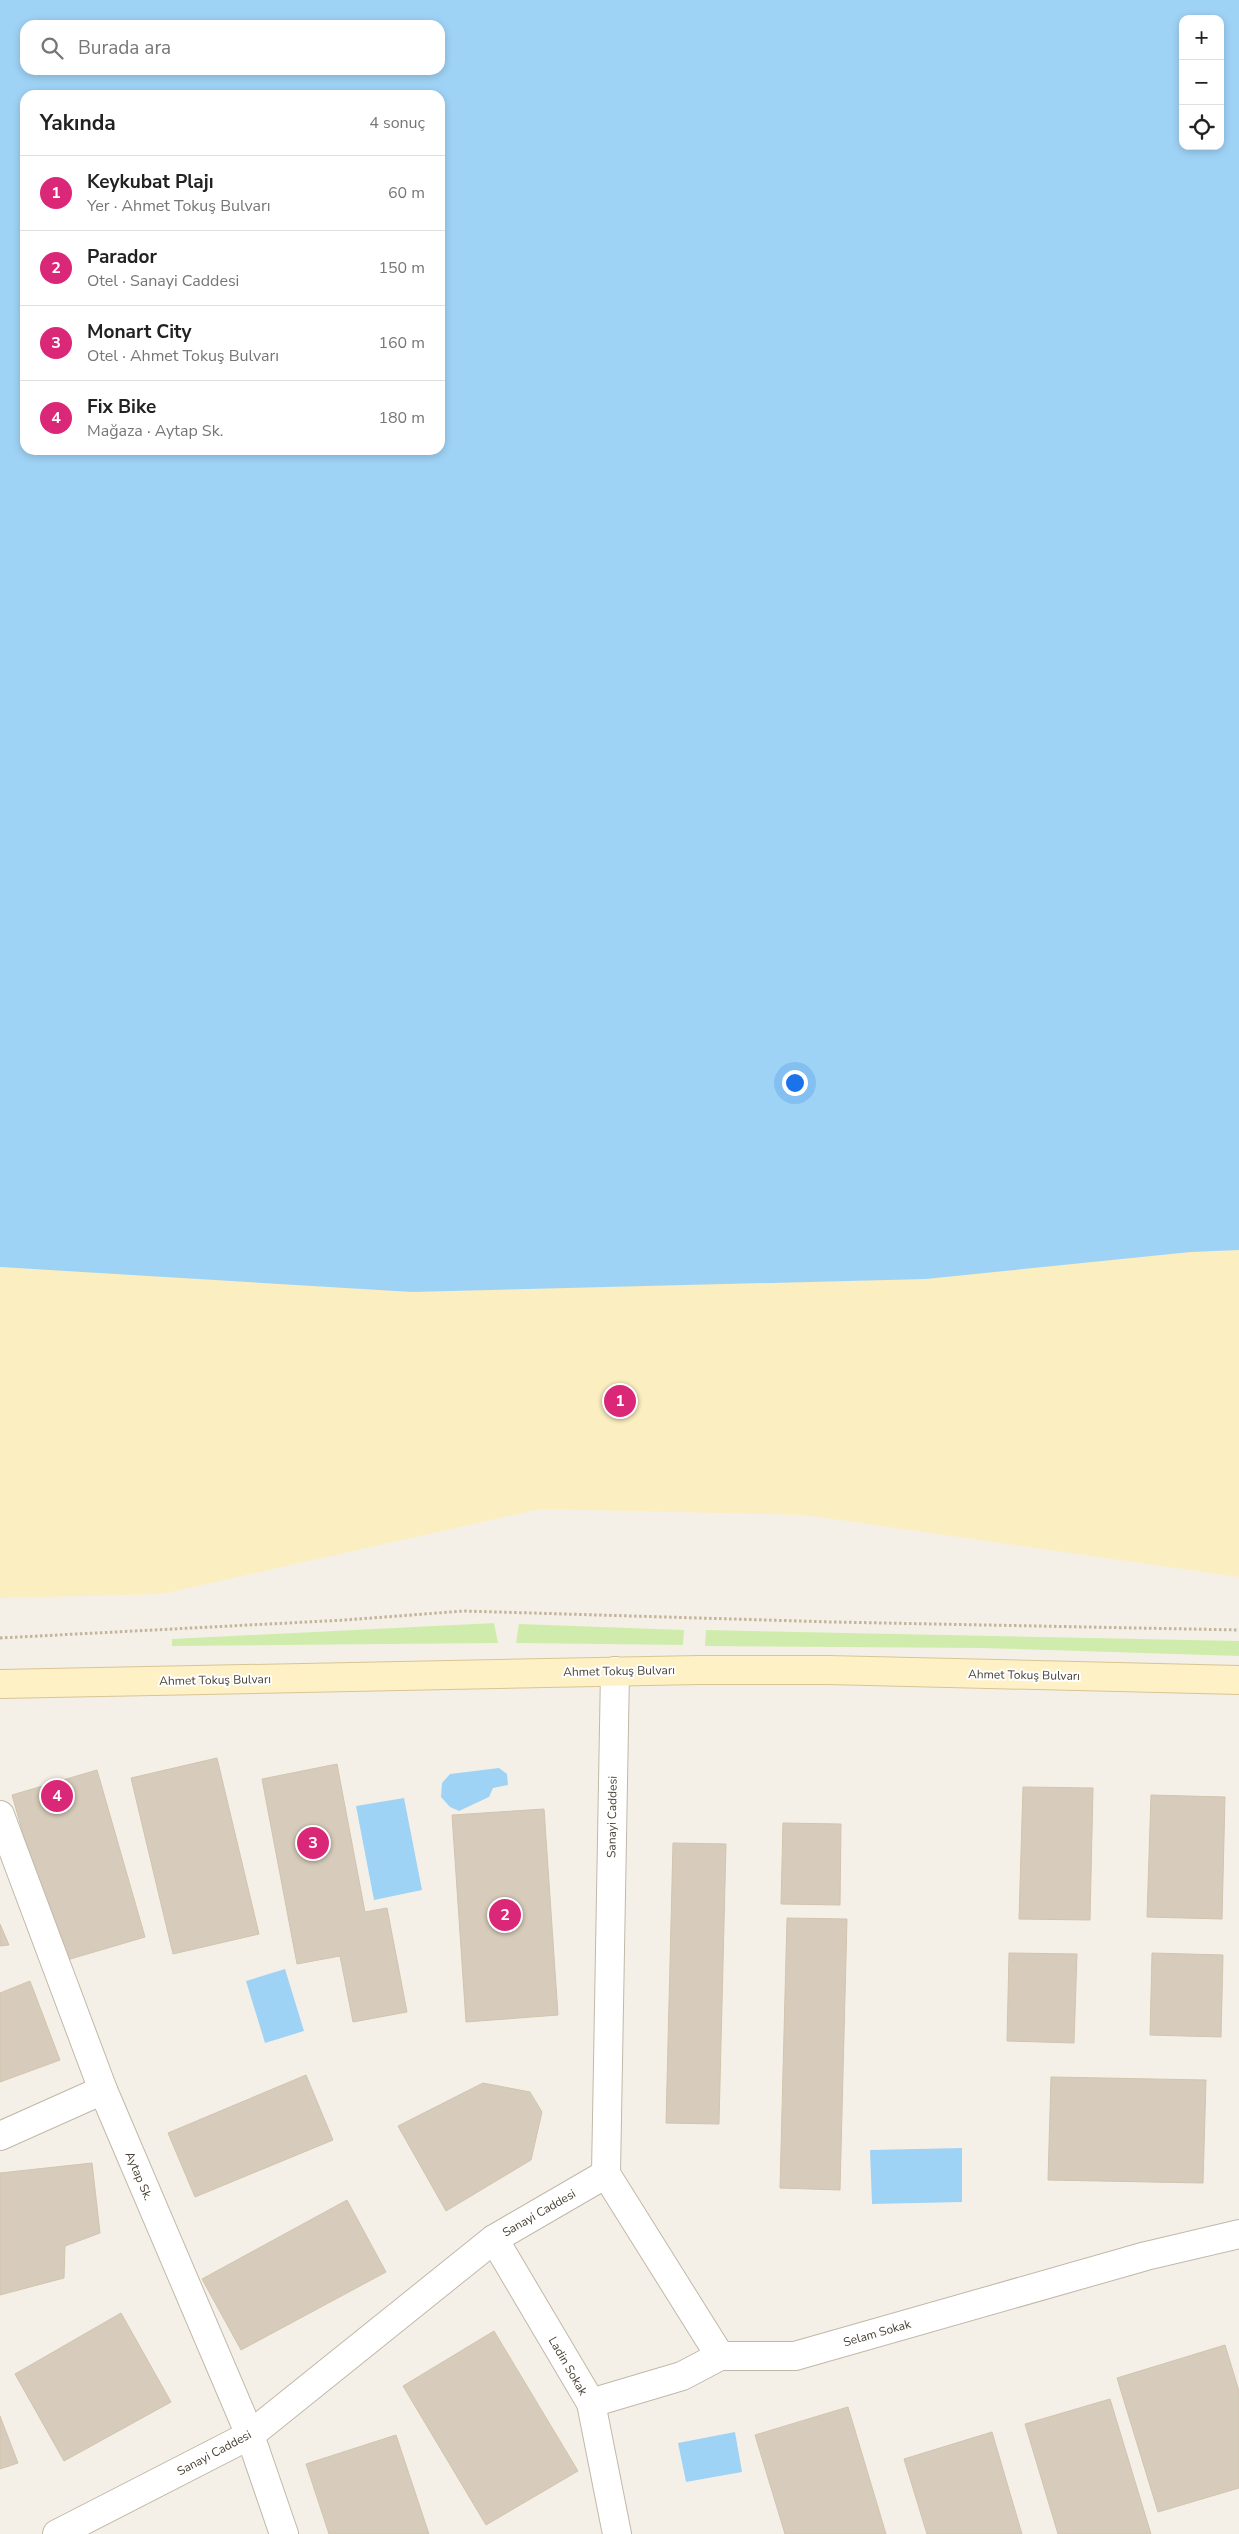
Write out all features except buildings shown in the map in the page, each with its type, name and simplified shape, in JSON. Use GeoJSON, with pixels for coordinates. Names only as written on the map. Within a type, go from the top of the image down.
{"type":"FeatureCollection","features":[{"type":"Feature","properties":{"kind":"main road","name":"Ahmet Tokuş Bulvarı"},"geometry":{"type":"LineString","coordinates":[[0,1684],[615,1671],[828,1670],[1239,1680]]}},
{"type":"Feature","properties":{"kind":"street","name":"Sanayi Caddesi"},"geometry":{"type":"LineString","coordinates":[[57,2534],[250,2435],[494,2239],[606,2174],[615,1671]]}},
{"type":"Feature","properties":{"kind":"street","name":"Aytap Sk."},"geometry":{"type":"LineString","coordinates":[[0,1815],[103,2090],[250,2435],[284,2534]]}},
{"type":"Feature","properties":{"kind":"street"},"geometry":{"type":"LineString","coordinates":[[0,2136],[103,2090]]}},
{"type":"Feature","properties":{"kind":"street"},"geometry":{"type":"LineString","coordinates":[[590,2404],[682,2376],[720,2356],[606,2174]]}},
{"type":"Feature","properties":{"kind":"street","name":"Selam Sokak"},"geometry":{"type":"LineString","coordinates":[[720,2356],[795,2356],[1146,2256],[1239,2234]]}},
{"type":"Feature","properties":{"kind":"street","name":"Ladin Sokak"},"geometry":{"type":"LineString","coordinates":[[494,2239],[590,2404],[617,2534]]}},
{"type":"Feature","properties":{"kind":"path"},"geometry":{"type":"LineString","coordinates":[[0,1638],[345,1620],[464,1611],[842,1623],[1239,1630]]}},
{"type":"Feature","properties":{"kind":"green space"},"geometry":{"type":"Polygon","coordinates":[[[494,1623],[498,1643],[172,1646],[172,1639],[494,1623]]]}},
{"type":"Feature","properties":{"kind":"green space"},"geometry":{"type":"Polygon","coordinates":[[[519,1624],[684,1630],[683,1645],[516,1643],[519,1624]]]}},
{"type":"Feature","properties":{"kind":"green space"},"geometry":{"type":"Polygon","coordinates":[[[706,1630],[1239,1641],[1239,1656],[982,1648],[705,1646],[706,1630]]]}},
{"type":"Feature","properties":{"kind":"sand"},"geometry":{"type":"Polygon","coordinates":[[[1239,1250],[1239,1577],[805,1515],[540,1509],[162,1594],[0,1598],[0,1267],[102,1272],[1239,1250]]]}},
{"type":"Feature","properties":{"kind":"water"},"geometry":{"type":"Polygon","coordinates":[[[0,0],[1239,0],[1239,1250],[1191,1252],[926,1279],[412,1292],[0,1267],[0,0]]]}},
{"type":"Feature","properties":{"kind":"water"},"geometry":{"type":"Polygon","coordinates":[[[499,1768],[507,1774],[508,1785],[493,1788],[489,1797],[459,1811],[450,1807],[441,1797],[442,1783],[450,1774],[499,1768]]]}},
{"type":"Feature","properties":{"kind":"water"},"geometry":{"type":"Polygon","coordinates":[[[404,1798],[422,1890],[374,1900],[356,1806],[404,1798]]]}},
{"type":"Feature","properties":{"kind":"water"},"geometry":{"type":"Polygon","coordinates":[[[285,1969],[304,2031],[265,2043],[246,1981],[285,1969]]]}},
{"type":"Feature","properties":{"kind":"water"},"geometry":{"type":"Polygon","coordinates":[[[962,2148],[962,2202],[872,2204],[870,2150],[962,2148]]]}},
{"type":"Feature","properties":{"kind":"water"},"geometry":{"type":"Polygon","coordinates":[[[735,2432],[742,2472],[686,2482],[678,2443],[735,2432]]]}},
{"type":"Feature","properties":{"kind":"place","name":"Keykubat Plajı"},"geometry":{"type":"Point","coordinates":[620,1401]}},
{"type":"Feature","properties":{"kind":"place","name":"Fix Bike"},"geometry":{"type":"Point","coordinates":[57,1796]}},
{"type":"Feature","properties":{"kind":"place","name":"Monart City"},"geometry":{"type":"Point","coordinates":[313,1843]}},
{"type":"Feature","properties":{"kind":"place","name":"Parador"},"geometry":{"type":"Point","coordinates":[505,1915]}}]}
